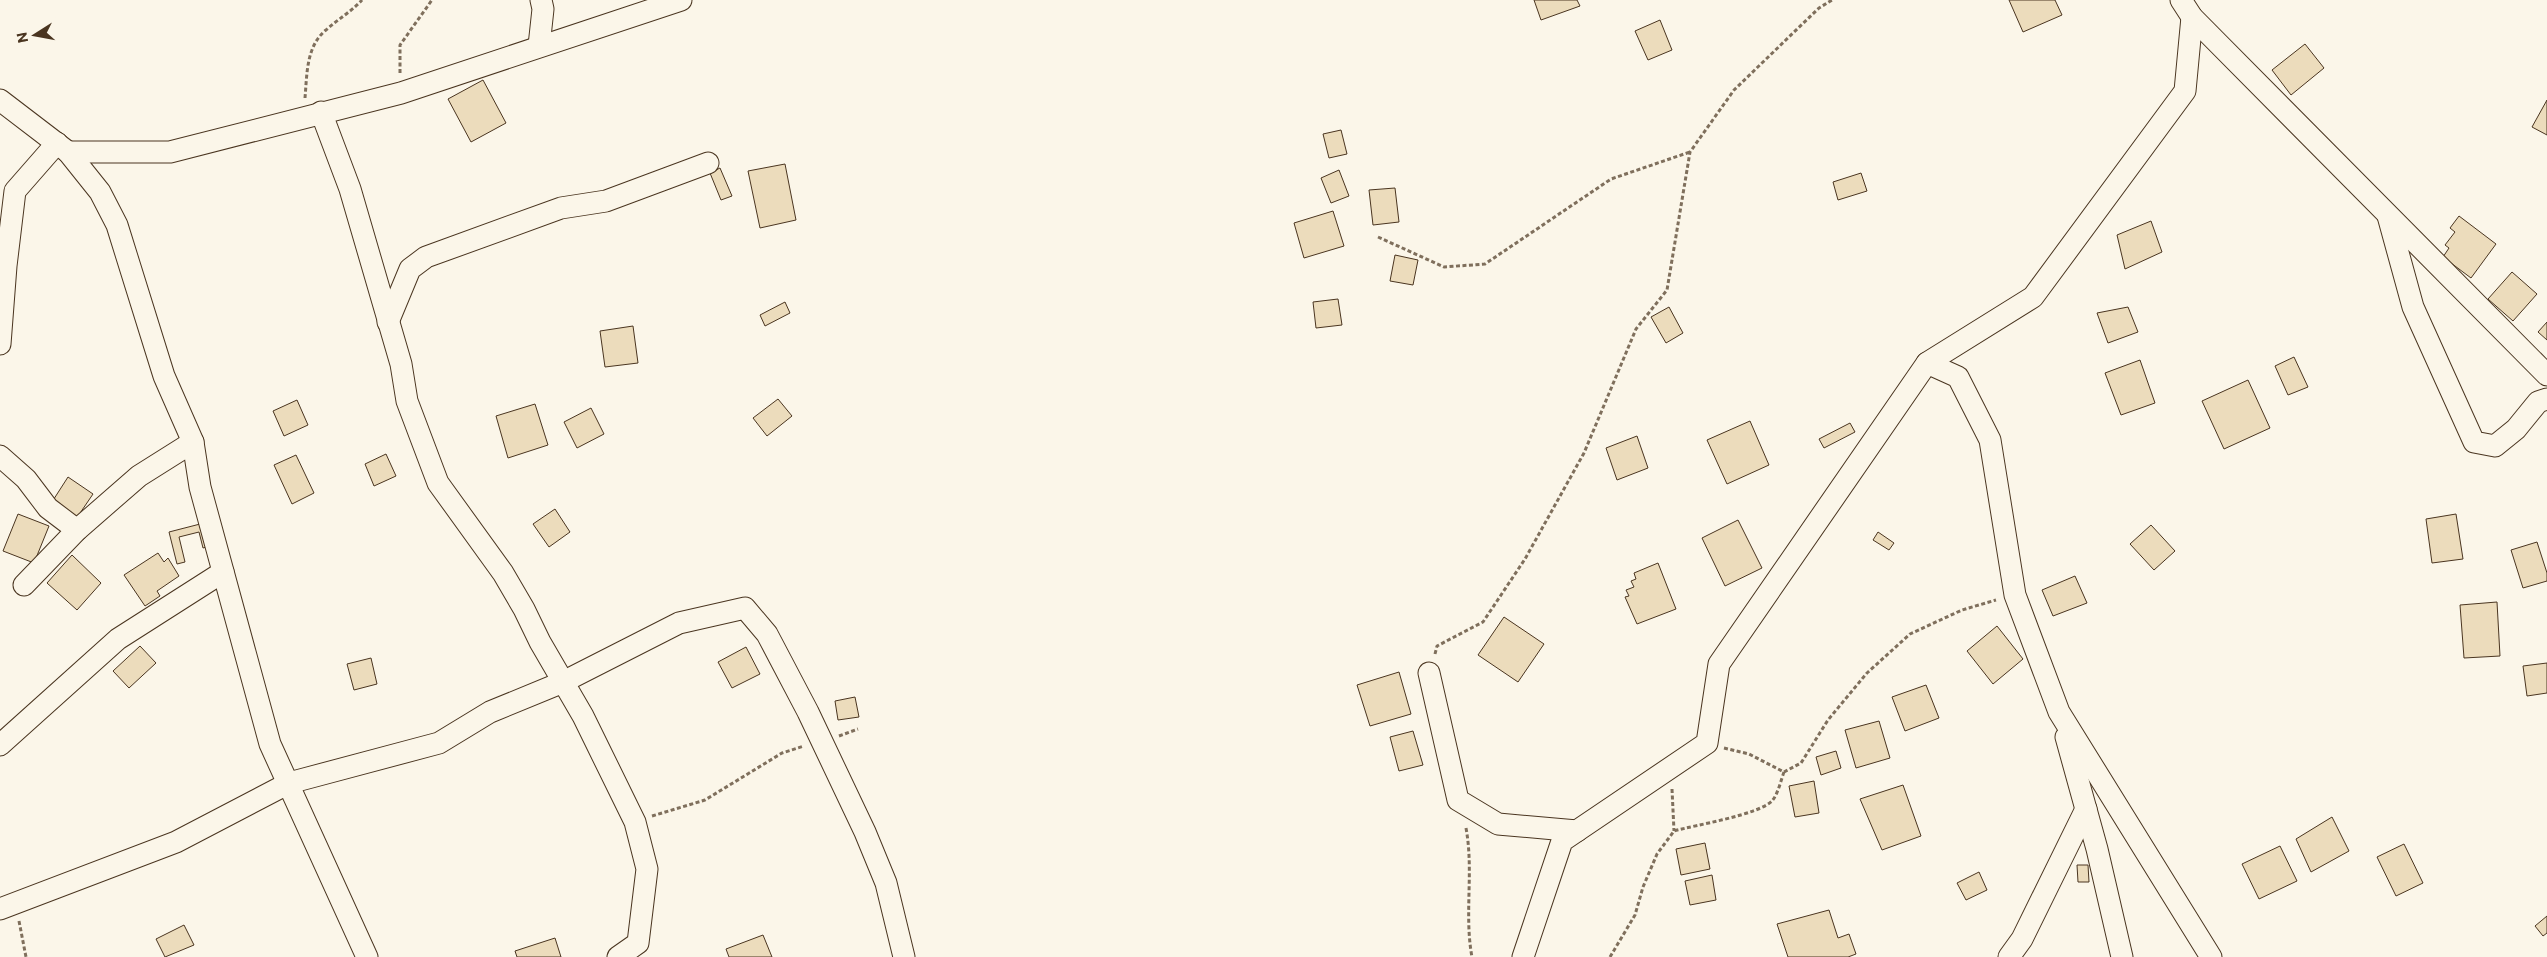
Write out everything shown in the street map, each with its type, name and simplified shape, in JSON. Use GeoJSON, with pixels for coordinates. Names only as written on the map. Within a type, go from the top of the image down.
{"type":"FeatureCollection","features":[{"type":"Feature","properties":{"kind":"street"},"geometry":{"type":"LineString","coordinates":[[539,46],[543,9],[540,0]]}},
{"type":"Feature","properties":{"kind":"street"},"geometry":{"type":"LineString","coordinates":[[0,344],[6,266],[15,190],[63,148],[170,152],[400,93],[678,1]]}},
{"type":"Feature","properties":{"kind":"street"},"geometry":{"type":"LineString","coordinates":[[2186,9],[2547,375]]}},
{"type":"Feature","properties":{"kind":"street"},"geometry":{"type":"LineString","coordinates":[[1523,957],[1562,841],[1707,744],[1719,664],[1927,363],[2033,297],[2185,91],[2186,9]]}},
{"type":"Feature","properties":{"kind":"street"},"geometry":{"type":"LineString","coordinates":[[0,100],[63,148],[100,192],[116,226],[164,376],[193,442],[200,487],[270,744],[370,956]]}},
{"type":"Feature","properties":{"kind":"street"},"geometry":{"type":"LineString","coordinates":[[312,115],[350,189],[400,364],[407,401],[438,483],[503,572],[583,716],[635,822],[647,869],[638,943],[618,957]]}},
{"type":"Feature","properties":{"kind":"street"},"geometry":{"type":"LineString","coordinates":[[388,322],[410,269],[426,256],[562,208],[606,202],[708,163]]}},
{"type":"Feature","properties":{"kind":"street"},"geometry":{"type":"LineString","coordinates":[[2388,215],[2413,308],[2474,442],[2495,446],[2516,429],[2538,402],[2547,399]]}},
{"type":"Feature","properties":{"kind":"street"},"geometry":{"type":"LineString","coordinates":[[1927,363],[1958,377],[1990,440],[2015,594],[2059,712],[2086,809],[2122,957]]}},
{"type":"Feature","properties":{"kind":"street"},"geometry":{"type":"LineString","coordinates":[[24,585],[77,530],[139,476],[193,442]]}},
{"type":"Feature","properties":{"kind":"street"},"geometry":{"type":"LineString","coordinates":[[0,456],[26,479],[48,508],[77,530]]}},
{"type":"Feature","properties":{"kind":"street"},"geometry":{"type":"LineString","coordinates":[[0,745],[118,639],[223,572]]}},
{"type":"Feature","properties":{"kind":"street"},"geometry":{"type":"LineString","coordinates":[[7,906],[176,842],[289,783],[439,743],[490,712],[563,682],[679,623],[745,608],[767,634],[808,712],[886,883],[904,957]]}},
{"type":"Feature","properties":{"kind":"street"},"geometry":{"type":"LineString","coordinates":[[1429,673],[1458,800],[1498,824],[1577,831]]}},
{"type":"Feature","properties":{"kind":"street"},"geometry":{"type":"LineString","coordinates":[[2059,712],[2211,957]]}},
{"type":"Feature","properties":{"kind":"street"},"geometry":{"type":"LineString","coordinates":[[2009,957],[2022,939],[2086,809]]}},
{"type":"Feature","properties":{"kind":"path"},"geometry":{"type":"LineString","coordinates":[[312,115],[312,48],[324,31],[353,10],[362,0]]}},
{"type":"Feature","properties":{"kind":"path"},"geometry":{"type":"LineString","coordinates":[[400,93],[400,45],[432,0]]}},
{"type":"Feature","properties":{"kind":"path"},"geometry":{"type":"LineString","coordinates":[[1429,673],[1437,646],[1483,622],[1525,559],[1584,453],[1636,329],[1667,290],[1690,152],[1734,90],[1819,8],[1832,0]]}},
{"type":"Feature","properties":{"kind":"path"},"geometry":{"type":"LineString","coordinates":[[1378,237],[1444,267],[1485,264],[1611,179],[1690,152]]}},
{"type":"Feature","properties":{"kind":"path"},"geometry":{"type":"LineString","coordinates":[[1610,957],[1635,915],[1643,887],[1656,854],[1674,831],[1724,820],[1772,801],[1784,772],[1801,763],[1828,720],[1867,672],[1910,634],[1962,610],[2015,594]]}},
{"type":"Feature","properties":{"kind":"path"},"geometry":{"type":"LineString","coordinates":[[635,822],[705,800],[782,753],[858,729]]}},
{"type":"Feature","properties":{"kind":"path"},"geometry":{"type":"LineString","coordinates":[[1707,744],[1749,754],[1784,772]]}},
{"type":"Feature","properties":{"kind":"path"},"geometry":{"type":"LineString","coordinates":[[1674,831],[1671,799],[1675,764]]}},
{"type":"Feature","properties":{"kind":"path"},"geometry":{"type":"LineString","coordinates":[[1458,800],[1467,830],[1470,878],[1468,935],[1472,957]]}},
{"type":"Feature","properties":{"kind":"path"},"geometry":{"type":"LineString","coordinates":[[7,906],[26,957]]}},
{"type":"Feature","properties":{"kind":"building"},"geometry":{"type":"Polygon","coordinates":[[[1534,0],[1577,0],[1580,6],[1541,20],[1534,0]]]}},
{"type":"Feature","properties":{"kind":"building"},"geometry":{"type":"Polygon","coordinates":[[[2009,0],[2055,0],[2062,15],[2023,32],[2009,0]]]}},
{"type":"Feature","properties":{"kind":"building"},"geometry":{"type":"Polygon","coordinates":[[[1660,20],[1672,50],[1648,60],[1635,31],[1660,20]]]}},
{"type":"Feature","properties":{"kind":"building"},"geometry":{"type":"Polygon","coordinates":[[[2305,44],[2324,68],[2291,95],[2272,70],[2305,44]]]}},
{"type":"Feature","properties":{"kind":"building"},"geometry":{"type":"Polygon","coordinates":[[[483,80],[506,123],[471,142],[448,99],[483,80]]]}},
{"type":"Feature","properties":{"kind":"building"},"geometry":{"type":"Polygon","coordinates":[[[2547,100],[2547,135],[2532,127],[2547,100]]]}},
{"type":"Feature","properties":{"kind":"building"},"geometry":{"type":"Polygon","coordinates":[[[1341,130],[1347,154],[1329,158],[1323,134],[1341,130]]]}},
{"type":"Feature","properties":{"kind":"building"},"geometry":{"type":"Polygon","coordinates":[[[785,164],[796,220],[760,228],[748,171],[785,164]]]}},
{"type":"Feature","properties":{"kind":"building"},"geometry":{"type":"Polygon","coordinates":[[[720,168],[732,196],[721,200],[710,173],[720,168]]]}},
{"type":"Feature","properties":{"kind":"building"},"geometry":{"type":"Polygon","coordinates":[[[1339,170],[1349,196],[1331,203],[1321,178],[1339,170]]]}},
{"type":"Feature","properties":{"kind":"building"},"geometry":{"type":"Polygon","coordinates":[[[1861,173],[1867,191],[1838,200],[1833,182],[1861,173]]]}},
{"type":"Feature","properties":{"kind":"building"},"geometry":{"type":"Polygon","coordinates":[[[1395,188],[1399,222],[1373,225],[1369,190],[1395,188]]]}},
{"type":"Feature","properties":{"kind":"building"},"geometry":{"type":"Polygon","coordinates":[[[1333,211],[1344,246],[1304,258],[1294,223],[1333,211]]]}},
{"type":"Feature","properties":{"kind":"building"},"geometry":{"type":"Polygon","coordinates":[[[2459,216],[2496,244],[2471,278],[2443,257],[2449,248],[2445,245],[2455,232],[2450,228],[2459,216]]]}},
{"type":"Feature","properties":{"kind":"building"},"geometry":{"type":"Polygon","coordinates":[[[2151,221],[2162,252],[2125,269],[2117,235],[2151,221]]]}},
{"type":"Feature","properties":{"kind":"building"},"geometry":{"type":"Polygon","coordinates":[[[1395,255],[1418,260],[1413,285],[1390,281],[1395,255]]]}},
{"type":"Feature","properties":{"kind":"building"},"geometry":{"type":"Polygon","coordinates":[[[2512,272],[2537,294],[2513,321],[2488,299],[2512,272]]]}},
{"type":"Feature","properties":{"kind":"building"},"geometry":{"type":"Polygon","coordinates":[[[1338,299],[1342,325],[1316,328],[1313,302],[1338,299]]]}},
{"type":"Feature","properties":{"kind":"building"},"geometry":{"type":"Polygon","coordinates":[[[785,302],[790,313],[765,326],[760,315],[785,302]]]}},
{"type":"Feature","properties":{"kind":"building"},"geometry":{"type":"Polygon","coordinates":[[[1669,307],[1683,333],[1666,343],[1651,317],[1669,307]]]}},
{"type":"Feature","properties":{"kind":"building"},"geometry":{"type":"Polygon","coordinates":[[[2128,307],[2138,332],[2108,343],[2097,313],[2128,307]]]}},
{"type":"Feature","properties":{"kind":"building"},"geometry":{"type":"Polygon","coordinates":[[[2547,322],[2547,340],[2538,332],[2547,322]]]}},
{"type":"Feature","properties":{"kind":"building"},"geometry":{"type":"Polygon","coordinates":[[[633,326],[638,363],[605,367],[600,331],[633,326]]]}},
{"type":"Feature","properties":{"kind":"building"},"geometry":{"type":"Polygon","coordinates":[[[2294,357],[2308,387],[2288,395],[2275,366],[2294,357]]]}},
{"type":"Feature","properties":{"kind":"building"},"geometry":{"type":"Polygon","coordinates":[[[2140,360],[2155,403],[2121,415],[2105,373],[2140,360]]]}},
{"type":"Feature","properties":{"kind":"building"},"geometry":{"type":"Polygon","coordinates":[[[2248,380],[2270,428],[2224,449],[2202,401],[2248,380]]]}},
{"type":"Feature","properties":{"kind":"building"},"geometry":{"type":"Polygon","coordinates":[[[778,399],[792,416],[767,436],[753,418],[778,399]]]}},
{"type":"Feature","properties":{"kind":"building"},"geometry":{"type":"Polygon","coordinates":[[[297,400],[308,425],[284,436],[273,411],[297,400]]]}},
{"type":"Feature","properties":{"kind":"building"},"geometry":{"type":"Polygon","coordinates":[[[535,404],[548,445],[508,458],[496,416],[535,404]]]}},
{"type":"Feature","properties":{"kind":"building"},"geometry":{"type":"Polygon","coordinates":[[[591,408],[604,434],[577,448],[564,422],[591,408]]]}},
{"type":"Feature","properties":{"kind":"building"},"geometry":{"type":"Polygon","coordinates":[[[1750,421],[1769,465],[1727,484],[1707,440],[1750,421]]]}},
{"type":"Feature","properties":{"kind":"building"},"geometry":{"type":"Polygon","coordinates":[[[1850,423],[1855,432],[1824,448],[1819,439],[1850,423]]]}},
{"type":"Feature","properties":{"kind":"building"},"geometry":{"type":"Polygon","coordinates":[[[1637,436],[1648,468],[1617,480],[1606,448],[1637,436]]]}},
{"type":"Feature","properties":{"kind":"building"},"geometry":{"type":"Polygon","coordinates":[[[386,454],[396,476],[374,486],[365,464],[386,454]]]}},
{"type":"Feature","properties":{"kind":"building"},"geometry":{"type":"Polygon","coordinates":[[[296,455],[314,493],[292,504],[274,465],[296,455]]]}},
{"type":"Feature","properties":{"kind":"building"},"geometry":{"type":"Polygon","coordinates":[[[68,477],[93,494],[74,522],[50,505],[68,477]]]}},
{"type":"Feature","properties":{"kind":"building"},"geometry":{"type":"Polygon","coordinates":[[[555,509],[570,532],[549,547],[533,524],[555,509]]]}},
{"type":"Feature","properties":{"kind":"building"},"geometry":{"type":"Polygon","coordinates":[[[18,514],[49,526],[34,563],[3,551],[18,514]]]}},
{"type":"Feature","properties":{"kind":"building"},"geometry":{"type":"Polygon","coordinates":[[[2456,514],[2463,559],[2432,563],[2426,519],[2456,514]]]}},
{"type":"Feature","properties":{"kind":"building"},"geometry":{"type":"Polygon","coordinates":[[[1738,520],[1762,568],[1725,586],[1702,538],[1738,520]]]}},
{"type":"Feature","properties":{"kind":"building"},"geometry":{"type":"Polygon","coordinates":[[[204,523],[210,546],[203,548],[199,532],[179,537],[185,562],[177,564],[169,532],[204,523]]]}},
{"type":"Feature","properties":{"kind":"building"},"geometry":{"type":"Polygon","coordinates":[[[2151,525],[2175,551],[2154,570],[2130,544],[2151,525]]]}},
{"type":"Feature","properties":{"kind":"building"},"geometry":{"type":"Polygon","coordinates":[[[1878,532],[1894,543],[1889,550],[1873,540],[1878,532]]]}},
{"type":"Feature","properties":{"kind":"building"},"geometry":{"type":"Polygon","coordinates":[[[2537,542],[2547,573],[2547,581],[2523,588],[2511,550],[2537,542]]]}},
{"type":"Feature","properties":{"kind":"building"},"geometry":{"type":"Polygon","coordinates":[[[158,553],[164,562],[168,558],[179,576],[157,591],[160,596],[145,606],[124,575],[158,553]]]}},
{"type":"Feature","properties":{"kind":"building"},"geometry":{"type":"Polygon","coordinates":[[[72,555],[101,583],[77,610],[47,583],[72,555]]]}},
{"type":"Feature","properties":{"kind":"building"},"geometry":{"type":"Polygon","coordinates":[[[1658,563],[1676,609],[1637,624],[1625,597],[1629,596],[1626,590],[1634,587],[1631,581],[1636,579],[1634,573],[1658,563]]]}},
{"type":"Feature","properties":{"kind":"building"},"geometry":{"type":"Polygon","coordinates":[[[2075,576],[2087,603],[2053,616],[2042,590],[2075,576]]]}},
{"type":"Feature","properties":{"kind":"building"},"geometry":{"type":"Polygon","coordinates":[[[2497,602],[2500,656],[2464,658],[2460,605],[2497,602]]]}},
{"type":"Feature","properties":{"kind":"building"},"geometry":{"type":"Polygon","coordinates":[[[1504,617],[1544,644],[1518,682],[1478,655],[1504,617]]]}},
{"type":"Feature","properties":{"kind":"building"},"geometry":{"type":"Polygon","coordinates":[[[1997,626],[2023,659],[1993,684],[1967,651],[1997,626]]]}},
{"type":"Feature","properties":{"kind":"building"},"geometry":{"type":"Polygon","coordinates":[[[140,646],[156,663],[129,688],[113,671],[140,646]]]}},
{"type":"Feature","properties":{"kind":"building"},"geometry":{"type":"Polygon","coordinates":[[[746,647],[760,674],[732,688],[718,662],[746,647]]]}},
{"type":"Feature","properties":{"kind":"building"},"geometry":{"type":"Polygon","coordinates":[[[371,658],[377,684],[354,690],[347,664],[371,658]]]}},
{"type":"Feature","properties":{"kind":"building"},"geometry":{"type":"Polygon","coordinates":[[[2547,663],[2547,693],[2527,696],[2523,666],[2547,663]]]}},
{"type":"Feature","properties":{"kind":"building"},"geometry":{"type":"Polygon","coordinates":[[[1399,672],[1411,714],[1370,726],[1357,685],[1399,672]]]}},
{"type":"Feature","properties":{"kind":"building"},"geometry":{"type":"Polygon","coordinates":[[[1926,685],[1939,718],[1905,731],[1892,697],[1926,685]]]}},
{"type":"Feature","properties":{"kind":"building"},"geometry":{"type":"Polygon","coordinates":[[[855,697],[859,717],[838,720],[835,701],[855,697]]]}},
{"type":"Feature","properties":{"kind":"building"},"geometry":{"type":"Polygon","coordinates":[[[1879,721],[1890,758],[1856,768],[1845,730],[1879,721]]]}},
{"type":"Feature","properties":{"kind":"building"},"geometry":{"type":"Polygon","coordinates":[[[1413,731],[1423,765],[1399,771],[1390,737],[1413,731]]]}},
{"type":"Feature","properties":{"kind":"building"},"geometry":{"type":"Polygon","coordinates":[[[1836,751],[1841,768],[1821,775],[1816,757],[1836,751]]]}},
{"type":"Feature","properties":{"kind":"building"},"geometry":{"type":"Polygon","coordinates":[[[1814,781],[1819,813],[1795,817],[1789,786],[1814,781]]]}},
{"type":"Feature","properties":{"kind":"building"},"geometry":{"type":"Polygon","coordinates":[[[1903,785],[1921,836],[1882,850],[1860,799],[1903,785]]]}},
{"type":"Feature","properties":{"kind":"building"},"geometry":{"type":"Polygon","coordinates":[[[2332,817],[2349,851],[2311,872],[2296,839],[2332,817]]]}},
{"type":"Feature","properties":{"kind":"building"},"geometry":{"type":"Polygon","coordinates":[[[1705,843],[1710,869],[1681,875],[1676,849],[1705,843]]]}},
{"type":"Feature","properties":{"kind":"building"},"geometry":{"type":"Polygon","coordinates":[[[2404,844],[2423,883],[2396,896],[2377,857],[2404,844]]]}},
{"type":"Feature","properties":{"kind":"building"},"geometry":{"type":"Polygon","coordinates":[[[2280,846],[2297,881],[2259,899],[2242,864],[2280,846]]]}},
{"type":"Feature","properties":{"kind":"building"},"geometry":{"type":"Polygon","coordinates":[[[2077,865],[2088,865],[2089,882],[2078,882],[2077,865]]]}},
{"type":"Feature","properties":{"kind":"building"},"geometry":{"type":"Polygon","coordinates":[[[1979,872],[1987,890],[1966,900],[1957,883],[1979,872]]]}},
{"type":"Feature","properties":{"kind":"building"},"geometry":{"type":"Polygon","coordinates":[[[1712,875],[1716,900],[1690,905],[1685,881],[1712,875]]]}},
{"type":"Feature","properties":{"kind":"building"},"geometry":{"type":"Polygon","coordinates":[[[1829,910],[1838,938],[1849,934],[1856,954],[1848,957],[1788,957],[1777,924],[1829,910]]]}},
{"type":"Feature","properties":{"kind":"building"},"geometry":{"type":"Polygon","coordinates":[[[2547,916],[2547,933],[2543,936],[2535,926],[2547,916]]]}},
{"type":"Feature","properties":{"kind":"building"},"geometry":{"type":"Polygon","coordinates":[[[184,925],[194,945],[165,957],[156,939],[184,925]]]}},
{"type":"Feature","properties":{"kind":"building"},"geometry":{"type":"Polygon","coordinates":[[[763,935],[772,957],[729,957],[726,949],[763,935]]]}},
{"type":"Feature","properties":{"kind":"building"},"geometry":{"type":"Polygon","coordinates":[[[555,938],[561,957],[517,957],[515,951],[555,938]]]}}]}
